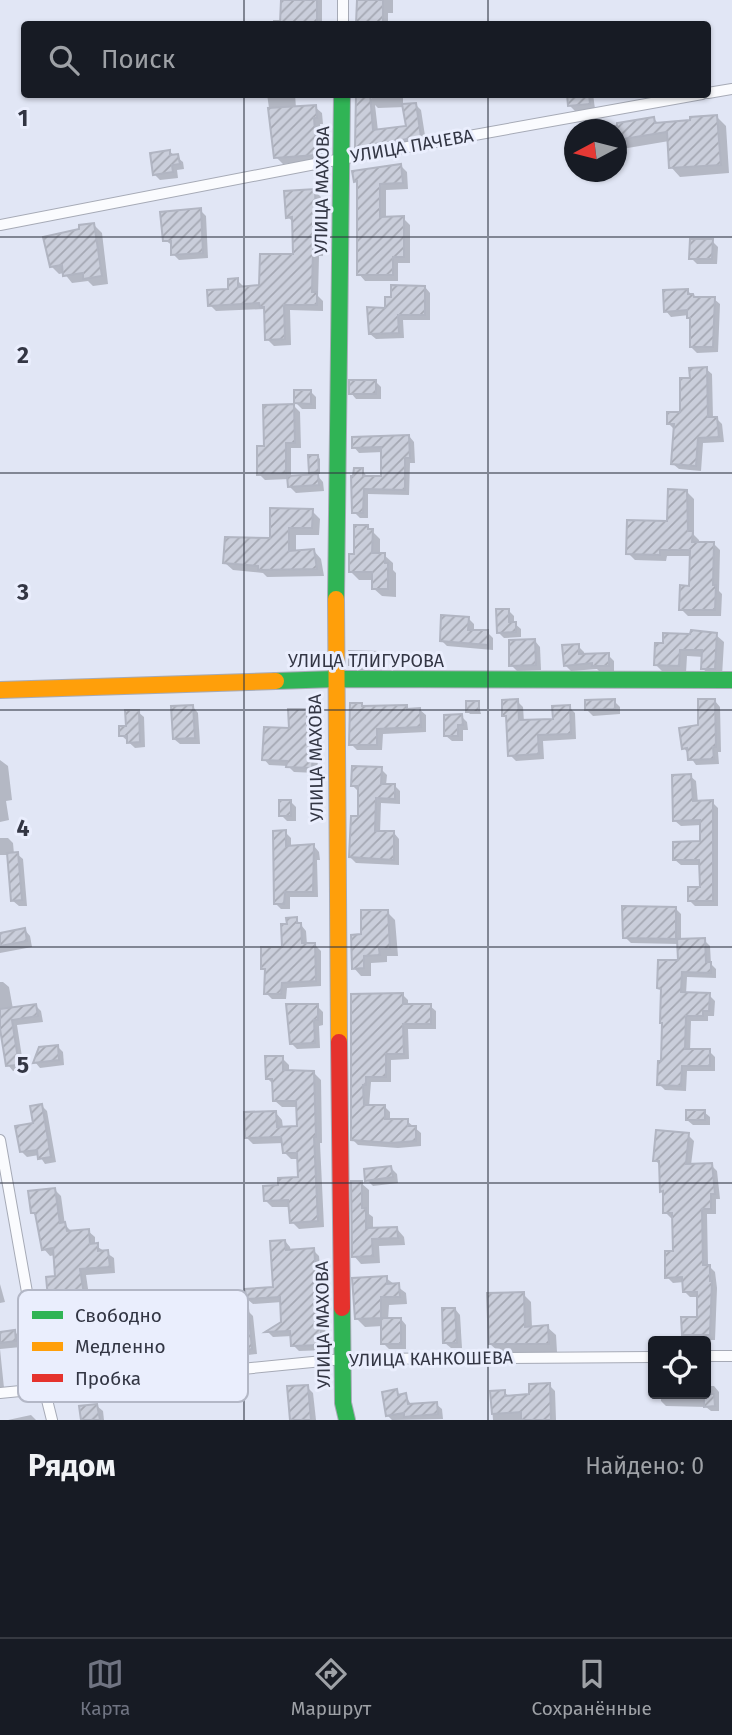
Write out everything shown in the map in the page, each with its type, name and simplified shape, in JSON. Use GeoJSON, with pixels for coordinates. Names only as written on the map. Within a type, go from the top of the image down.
{"type":"FeatureCollection","features":[{"type":"Feature","properties":{"kind":"street"},"geometry":{"type":"LineString","coordinates":[[343,0],[343,21]]}},
{"type":"Feature","properties":{"kind":"street"},"geometry":{"type":"LineString","coordinates":[[711,92],[732,89]]}},
{"type":"Feature","properties":{"kind":"street","name":"УЛИЦА МАХОВА"},"geometry":{"type":"LineString","coordinates":[[342,98],[335,678],[343,1403],[347,1420]]}},
{"type":"Feature","properties":{"kind":"street","name":"УЛИЦА ПАЧЕВА"},"geometry":{"type":"LineString","coordinates":[[0,225],[341,159],[680,98]]}},
{"type":"Feature","properties":{"kind":"street","name":"УЛИЦА ТЛИГУРОВА"},"geometry":{"type":"LineString","coordinates":[[0,690],[335,678],[732,680]]}},
{"type":"Feature","properties":{"kind":"street"},"geometry":{"type":"LineString","coordinates":[[0,1140],[27,1290]]}},
{"type":"Feature","properties":{"kind":"street"},"geometry":{"type":"LineString","coordinates":[[711,1356],[732,1356]]}},
{"type":"Feature","properties":{"kind":"street","name":"УЛИЦА КАНКОШЕВА"},"geometry":{"type":"LineString","coordinates":[[248,1368],[343,1359],[648,1357]]}},
{"type":"Feature","properties":{"kind":"street","name":"УЛИЦА КАНКОШЕВА"},"geometry":{"type":"LineString","coordinates":[[0,1393],[18,1391]]}},
{"type":"Feature","properties":{"kind":"street"},"geometry":{"type":"LineString","coordinates":[[48,1402],[52,1420]]}},
{"type":"Feature","properties":{"kind":"building"},"geometry":{"type":"Polygon","coordinates":[[[281,0],[317,0],[317,21],[280,21],[281,0]]]}},
{"type":"Feature","properties":{"kind":"building"},"geometry":{"type":"Polygon","coordinates":[[[357,0],[383,0],[383,21],[356,21],[357,0]]]}},
{"type":"Feature","properties":{"kind":"building"},"geometry":{"type":"Polygon","coordinates":[[[356,98],[370,98],[373,130],[406,126],[402,104],[416,103],[421,137],[355,147],[356,98]]]}},
{"type":"Feature","properties":{"kind":"building"},"geometry":{"type":"Polygon","coordinates":[[[567,98],[589,98],[590,104],[568,106],[567,98]]]}},
{"type":"Feature","properties":{"kind":"building"},"geometry":{"type":"Polygon","coordinates":[[[316,105],[317,118],[314,118],[317,155],[274,158],[268,108],[316,105]]]}},
{"type":"Feature","properties":{"kind":"building"},"geometry":{"type":"Polygon","coordinates":[[[717,115],[721,165],[669,168],[667,132],[627,138],[627,121],[654,117],[655,123],[690,120],[690,117],[717,115]]]}},
{"type":"Feature","properties":{"kind":"building"},"geometry":{"type":"Polygon","coordinates":[[[170,150],[170,155],[178,154],[180,164],[172,165],[173,172],[153,175],[150,153],[170,150]]]}},
{"type":"Feature","properties":{"kind":"building"},"geometry":{"type":"Polygon","coordinates":[[[401,164],[403,183],[380,184],[380,217],[404,216],[404,257],[393,257],[393,275],[357,275],[357,181],[354,182],[352,171],[401,164]]]}},
{"type":"Feature","properties":{"kind":"building"},"geometry":{"type":"Polygon","coordinates":[[[315,189],[317,250],[313,250],[312,292],[317,292],[317,305],[284,305],[285,339],[265,340],[264,307],[260,307],[259,303],[208,306],[207,290],[228,289],[228,279],[238,278],[238,287],[259,285],[260,254],[293,254],[292,217],[286,218],[284,191],[315,189]]]}},
{"type":"Feature","properties":{"kind":"building"},"geometry":{"type":"Polygon","coordinates":[[[201,208],[203,253],[171,255],[171,241],[163,241],[160,212],[201,208]]]}},
{"type":"Feature","properties":{"kind":"building"},"geometry":{"type":"Polygon","coordinates":[[[94,223],[102,276],[83,279],[83,273],[63,276],[62,265],[50,267],[43,237],[94,223]]]}},
{"type":"Feature","properties":{"kind":"building"},"geometry":{"type":"Polygon","coordinates":[[[690,239],[713,239],[712,259],[689,259],[690,239]]]}},
{"type":"Feature","properties":{"kind":"building"},"geometry":{"type":"Polygon","coordinates":[[[391,285],[425,286],[425,315],[398,315],[399,333],[369,334],[367,307],[385,308],[385,297],[391,297],[391,285]]]}},
{"type":"Feature","properties":{"kind":"building"},"geometry":{"type":"Polygon","coordinates":[[[688,289],[688,294],[693,294],[694,297],[715,297],[713,347],[690,347],[690,318],[687,318],[687,310],[664,312],[663,290],[688,289]]]}},
{"type":"Feature","properties":{"kind":"building"},"geometry":{"type":"Polygon","coordinates":[[[707,367],[708,417],[717,417],[719,437],[698,438],[696,466],[671,464],[674,424],[667,424],[667,412],[680,412],[680,378],[690,378],[689,368],[707,367]]]}},
{"type":"Feature","properties":{"kind":"building"},"geometry":{"type":"Polygon","coordinates":[[[349,380],[376,380],[376,394],[349,394],[349,380]]]}},
{"type":"Feature","properties":{"kind":"building"},"geometry":{"type":"Polygon","coordinates":[[[294,390],[311,390],[311,404],[294,403],[294,390]]]}},
{"type":"Feature","properties":{"kind":"building"},"geometry":{"type":"Polygon","coordinates":[[[294,404],[295,443],[286,443],[286,474],[257,475],[257,446],[264,446],[263,405],[294,404]]]}},
{"type":"Feature","properties":{"kind":"building"},"geometry":{"type":"Polygon","coordinates":[[[409,435],[410,458],[405,458],[405,490],[364,489],[363,513],[352,513],[351,476],[354,468],[363,468],[363,476],[381,476],[381,447],[352,448],[352,437],[409,435]]]}},
{"type":"Feature","properties":{"kind":"building"},"geometry":{"type":"Polygon","coordinates":[[[308,455],[318,455],[319,472],[309,473],[308,455]]]}},
{"type":"Feature","properties":{"kind":"building"},"geometry":{"type":"Polygon","coordinates":[[[318,474],[319,485],[288,487],[287,476],[318,474]]]}},
{"type":"Feature","properties":{"kind":"building"},"geometry":{"type":"Polygon","coordinates":[[[668,489],[687,490],[688,531],[693,531],[692,542],[714,542],[715,610],[679,610],[680,585],[689,586],[690,550],[660,550],[660,555],[626,554],[627,520],[667,521],[668,489]]]}},
{"type":"Feature","properties":{"kind":"building"},"geometry":{"type":"Polygon","coordinates":[[[270,508],[313,509],[312,528],[289,528],[289,551],[314,549],[317,569],[258,570],[258,566],[223,563],[225,537],[270,538],[270,508]]]}},
{"type":"Feature","properties":{"kind":"building"},"geometry":{"type":"Polygon","coordinates":[[[354,525],[368,525],[368,529],[373,529],[372,553],[385,553],[385,563],[388,563],[388,589],[372,589],[372,572],[349,572],[349,554],[354,554],[354,525]]]}},
{"type":"Feature","properties":{"kind":"building"},"geometry":{"type":"Polygon","coordinates":[[[496,609],[509,609],[509,622],[516,622],[516,632],[497,633],[496,609]]]}},
{"type":"Feature","properties":{"kind":"building"},"geometry":{"type":"Polygon","coordinates":[[[441,615],[469,617],[468,630],[488,630],[488,645],[440,641],[441,615]]]}},
{"type":"Feature","properties":{"kind":"building"},"geometry":{"type":"Polygon","coordinates":[[[691,630],[717,633],[715,669],[701,669],[702,650],[680,650],[679,666],[654,665],[655,643],[663,643],[663,633],[690,634],[691,630]]]}},
{"type":"Feature","properties":{"kind":"building"},"geometry":{"type":"Polygon","coordinates":[[[535,639],[536,665],[509,666],[509,640],[535,639]]]}},
{"type":"Feature","properties":{"kind":"building"},"geometry":{"type":"Polygon","coordinates":[[[579,644],[579,654],[609,653],[609,666],[592,666],[592,663],[564,666],[562,645],[579,644]]]}},
{"type":"Feature","properties":{"kind":"building"},"geometry":{"type":"Polygon","coordinates":[[[349,651],[377,652],[377,666],[349,665],[349,651]]]}},
{"type":"Feature","properties":{"kind":"building"},"geometry":{"type":"Polygon","coordinates":[[[518,699],[519,720],[553,719],[552,706],[570,705],[571,734],[538,735],[539,754],[508,756],[506,716],[502,716],[502,700],[518,699]]]}},
{"type":"Feature","properties":{"kind":"building"},"geometry":{"type":"Polygon","coordinates":[[[615,699],[615,709],[585,710],[585,700],[615,699]]]}},
{"type":"Feature","properties":{"kind":"building"},"geometry":{"type":"Polygon","coordinates":[[[698,699],[715,699],[714,759],[688,760],[687,748],[682,749],[679,728],[698,725],[698,699]]]}},
{"type":"Feature","properties":{"kind":"building"},"geometry":{"type":"Polygon","coordinates":[[[466,701],[479,701],[479,712],[466,712],[466,701]]]}},
{"type":"Feature","properties":{"kind":"building"},"geometry":{"type":"Polygon","coordinates":[[[350,703],[362,703],[362,706],[407,705],[407,709],[420,708],[421,727],[377,729],[377,745],[349,745],[350,703]]]}},
{"type":"Feature","properties":{"kind":"building"},"geometry":{"type":"Polygon","coordinates":[[[193,705],[195,738],[173,739],[171,706],[193,705]]]}},
{"type":"Feature","properties":{"kind":"building"},"geometry":{"type":"Polygon","coordinates":[[[288,709],[307,709],[307,727],[315,726],[312,768],[286,767],[287,761],[262,760],[264,727],[289,728],[288,709]]]}},
{"type":"Feature","properties":{"kind":"building"},"geometry":{"type":"Polygon","coordinates":[[[125,710],[139,710],[140,742],[127,743],[127,736],[119,736],[119,726],[126,726],[125,710]]]}},
{"type":"Feature","properties":{"kind":"building"},"geometry":{"type":"Polygon","coordinates":[[[462,714],[463,725],[458,725],[458,736],[444,736],[444,715],[462,714]]]}},
{"type":"Feature","properties":{"kind":"building"},"geometry":{"type":"Polygon","coordinates":[[[352,766],[382,767],[381,784],[395,784],[395,799],[376,798],[375,831],[394,831],[394,860],[349,857],[351,816],[358,816],[358,786],[351,786],[352,766]]]}},
{"type":"Feature","properties":{"kind":"building"},"geometry":{"type":"Polygon","coordinates":[[[691,774],[693,801],[713,800],[713,901],[688,901],[688,887],[700,887],[699,860],[673,860],[673,842],[700,841],[700,820],[673,821],[672,775],[691,774]]]}},
{"type":"Feature","properties":{"kind":"building"},"geometry":{"type":"Polygon","coordinates":[[[279,800],[291,800],[291,816],[279,816],[279,800]]]}},
{"type":"Feature","properties":{"kind":"building"},"geometry":{"type":"Polygon","coordinates":[[[286,830],[286,846],[314,844],[313,892],[285,892],[284,904],[274,904],[273,831],[286,830]]]}},
{"type":"Feature","properties":{"kind":"building"},"geometry":{"type":"Polygon","coordinates":[[[18,852],[22,900],[11,901],[7,853],[18,852]]]}},
{"type":"Feature","properties":{"kind":"building"},"geometry":{"type":"Polygon","coordinates":[[[622,906],[676,907],[676,939],[623,938],[622,906]]]}},
{"type":"Feature","properties":{"kind":"building"},"geometry":{"type":"Polygon","coordinates":[[[361,910],[388,910],[390,949],[379,949],[380,955],[364,956],[364,968],[352,969],[351,935],[361,934],[361,910]]]}},
{"type":"Feature","properties":{"kind":"building"},"geometry":{"type":"Polygon","coordinates":[[[297,917],[297,923],[301,923],[302,943],[315,943],[316,981],[282,983],[281,994],[264,994],[265,969],[261,969],[261,947],[282,947],[281,924],[287,924],[286,918],[297,917]]]}},
{"type":"Feature","properties":{"kind":"building"},"geometry":{"type":"Polygon","coordinates":[[[25,928],[27,941],[0,946],[0,933],[25,928]]]}},
{"type":"Feature","properties":{"kind":"building"},"geometry":{"type":"Polygon","coordinates":[[[705,938],[706,962],[711,962],[711,973],[682,972],[681,992],[710,993],[709,1011],[703,1011],[703,1016],[686,1016],[685,1049],[710,1049],[710,1066],[682,1066],[681,1086],[657,1085],[662,1023],[661,989],[657,988],[658,960],[678,960],[677,939],[705,938]]]}},
{"type":"Feature","properties":{"kind":"building"},"geometry":{"type":"Polygon","coordinates":[[[403,993],[403,1004],[431,1004],[431,1024],[403,1024],[404,1054],[386,1054],[386,1077],[366,1077],[366,1085],[363,1085],[364,1105],[385,1105],[385,1119],[408,1119],[408,1126],[416,1126],[416,1141],[391,1143],[351,1140],[351,994],[403,993]]]}},
{"type":"Feature","properties":{"kind":"building"},"geometry":{"type":"Polygon","coordinates":[[[36,1004],[38,1016],[12,1020],[19,1065],[6,1066],[0,1009],[36,1004]]]}},
{"type":"Feature","properties":{"kind":"building"},"geometry":{"type":"Polygon","coordinates":[[[286,1004],[318,1004],[318,1020],[314,1020],[315,1043],[290,1044],[286,1004]]]}},
{"type":"Feature","properties":{"kind":"building"},"geometry":{"type":"Polygon","coordinates":[[[58,1045],[59,1060],[33,1063],[39,1047],[58,1045]]]}},
{"type":"Feature","properties":{"kind":"building"},"geometry":{"type":"Polygon","coordinates":[[[265,1056],[283,1056],[283,1070],[314,1071],[318,1221],[290,1223],[288,1200],[264,1201],[263,1186],[278,1185],[278,1178],[298,1177],[297,1153],[283,1153],[281,1137],[245,1138],[244,1112],[276,1111],[277,1127],[297,1126],[296,1101],[273,1101],[272,1079],[266,1079],[265,1056]]]}},
{"type":"Feature","properties":{"kind":"building"},"geometry":{"type":"Polygon","coordinates":[[[42,1104],[51,1157],[38,1159],[37,1150],[20,1152],[15,1126],[33,1123],[30,1106],[42,1104]]]}},
{"type":"Feature","properties":{"kind":"building"},"geometry":{"type":"Polygon","coordinates":[[[686,1110],[705,1110],[705,1120],[686,1120],[686,1110]]]}},
{"type":"Feature","properties":{"kind":"building"},"geometry":{"type":"Polygon","coordinates":[[[656,1130],[689,1133],[686,1164],[712,1163],[715,1194],[711,1194],[711,1209],[702,1209],[703,1265],[710,1265],[712,1281],[710,1335],[682,1335],[681,1317],[697,1317],[697,1292],[683,1292],[682,1277],[665,1278],[665,1251],[673,1251],[672,1213],[663,1213],[659,1161],[653,1161],[656,1130]]]}},
{"type":"Feature","properties":{"kind":"building"},"geometry":{"type":"Polygon","coordinates":[[[391,1166],[393,1177],[365,1181],[364,1169],[391,1166]]]}},
{"type":"Feature","properties":{"kind":"building"},"geometry":{"type":"Polygon","coordinates":[[[351,1181],[362,1181],[362,1208],[366,1208],[366,1228],[397,1227],[398,1238],[372,1239],[373,1256],[352,1257],[351,1181]]]}},
{"type":"Feature","properties":{"kind":"building"},"geometry":{"type":"Polygon","coordinates":[[[55,1188],[60,1223],[65,1222],[67,1231],[89,1229],[90,1244],[98,1243],[98,1251],[108,1250],[110,1267],[80,1269],[83,1290],[47,1290],[46,1277],[55,1276],[53,1248],[42,1250],[35,1213],[31,1213],[28,1191],[55,1188]]]}},
{"type":"Feature","properties":{"kind":"building"},"geometry":{"type":"Polygon","coordinates":[[[285,1240],[286,1250],[314,1248],[322,1345],[291,1346],[290,1331],[265,1332],[281,1322],[280,1297],[248,1299],[248,1290],[245,1289],[273,1287],[270,1241],[285,1240]]]}},
{"type":"Feature","properties":{"kind":"building"},"geometry":{"type":"Polygon","coordinates":[[[387,1276],[387,1284],[399,1283],[400,1297],[381,1297],[381,1318],[355,1319],[352,1278],[387,1276]]]}},
{"type":"Feature","properties":{"kind":"building"},"geometry":{"type":"Polygon","coordinates":[[[524,1292],[525,1327],[548,1325],[549,1344],[489,1344],[487,1293],[524,1292]]]}},
{"type":"Feature","properties":{"kind":"building"},"geometry":{"type":"Polygon","coordinates":[[[248,1308],[252,1349],[248,1349],[248,1308]]]}},
{"type":"Feature","properties":{"kind":"building"},"geometry":{"type":"Polygon","coordinates":[[[442,1308],[455,1308],[457,1343],[443,1343],[442,1308]]]}},
{"type":"Feature","properties":{"kind":"building"},"geometry":{"type":"Polygon","coordinates":[[[381,1318],[401,1318],[401,1344],[381,1344],[381,1318]]]}},
{"type":"Feature","properties":{"kind":"building"},"geometry":{"type":"Polygon","coordinates":[[[15,1330],[16,1341],[0,1343],[0,1332],[15,1330]]]}},
{"type":"Feature","properties":{"kind":"building"},"geometry":{"type":"Polygon","coordinates":[[[550,1383],[551,1420],[521,1420],[521,1412],[492,1414],[490,1391],[505,1390],[505,1396],[529,1394],[529,1384],[550,1383]]]}},
{"type":"Feature","properties":{"kind":"building"},"geometry":{"type":"Polygon","coordinates":[[[308,1385],[311,1420],[290,1420],[287,1386],[308,1385]]]}},
{"type":"Feature","properties":{"kind":"building"},"geometry":{"type":"Polygon","coordinates":[[[397,1389],[398,1395],[406,1393],[408,1404],[437,1402],[438,1414],[404,1417],[404,1413],[386,1416],[382,1392],[397,1389]]]}},
{"type":"Feature","properties":{"kind":"building"},"geometry":{"type":"Polygon","coordinates":[[[711,1394],[714,1394],[715,1406],[704,1407],[704,1399],[711,1399],[711,1394]]]}},
{"type":"Feature","properties":{"kind":"building"},"geometry":{"type":"Polygon","coordinates":[[[97,1404],[100,1420],[81,1420],[79,1406],[97,1404]]]}},
{"type":"Feature","properties":{"kind":"traffic: fast"},"geometry":{"type":"LineString","coordinates":[[336,599],[342,98]]}},
{"type":"Feature","properties":{"kind":"traffic: fast"},"geometry":{"type":"LineString","coordinates":[[276,681],[732,680]]}},
{"type":"Feature","properties":{"kind":"traffic: fast"},"geometry":{"type":"LineString","coordinates":[[342,1308],[343,1403],[347,1420]]}},
{"type":"Feature","properties":{"kind":"traffic: slow"},"geometry":{"type":"LineString","coordinates":[[336,599],[339,1042]]}},
{"type":"Feature","properties":{"kind":"traffic: slow"},"geometry":{"type":"LineString","coordinates":[[0,690],[276,681]]}},
{"type":"Feature","properties":{"kind":"traffic: jam"},"geometry":{"type":"LineString","coordinates":[[339,1042],[342,1308]]}}]}
